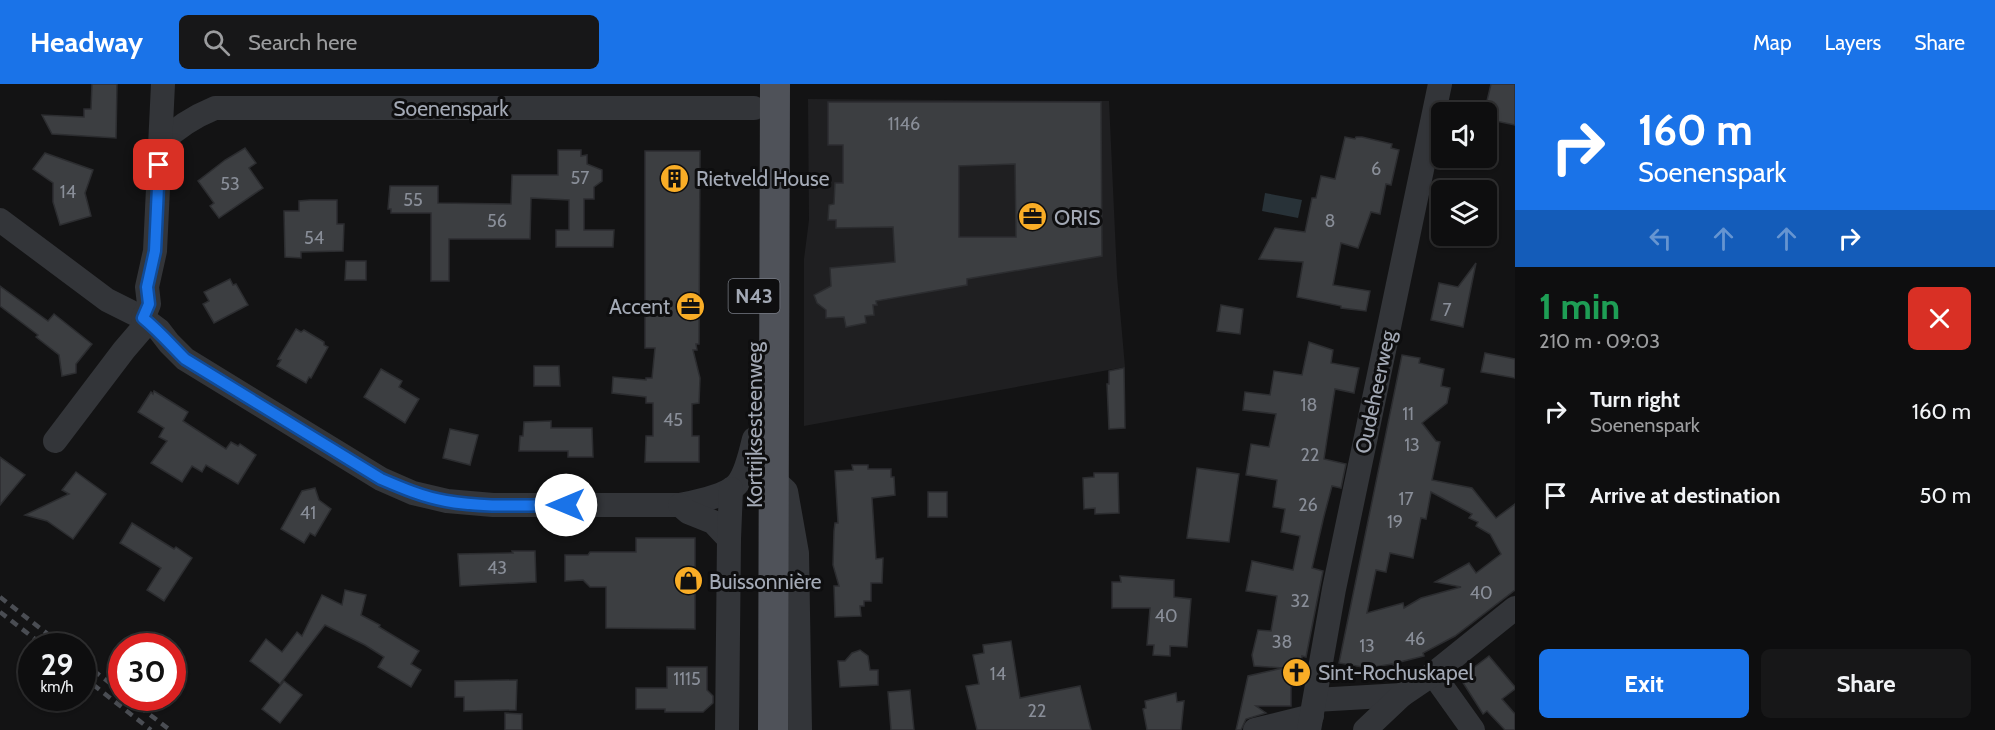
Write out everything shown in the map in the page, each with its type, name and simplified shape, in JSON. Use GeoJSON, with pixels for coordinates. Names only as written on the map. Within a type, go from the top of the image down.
{"type":"FeatureCollection","features":[{"type":"Feature","properties":{"kind":"main road","name":"Kortrijksesteenweg"},"geometry":{"type":"LineString","coordinates":[[753,730],[753,439],[768,92]]}},
{"type":"Feature","properties":{"kind":"main road","name":"Kortrijksesteenweg"},"geometry":{"type":"LineString","coordinates":[[768,92],[780,486],[773,730]]}},
{"type":"Feature","properties":{"kind":"street"},"geometry":{"type":"LineString","coordinates":[[55,441],[124,350],[139,316],[149,304],[147,287],[155,251],[163,84]]}},
{"type":"Feature","properties":{"kind":"street","name":"Oudeheerweg"},"geometry":{"type":"LineString","coordinates":[[1312,716],[1334,589],[1440,84]]}},
{"type":"Feature","properties":{"kind":"street","name":"Soenenspark"},"geometry":{"type":"LineString","coordinates":[[160,144],[177,127],[215,108],[768,92]]}},
{"type":"Feature","properties":{"kind":"street"},"geometry":{"type":"LineString","coordinates":[[0,220],[107,300],[139,316],[159,330],[185,359],[381,479],[413,493],[447,501],[493,505],[680,505],[704,500],[735,486],[747,464],[753,439]]}},
{"type":"Feature","properties":{"kind":"street","name":"Kortrijksesteenweg"},"geometry":{"type":"LineString","coordinates":[[780,486],[797,553],[800,730]]}},
{"type":"Feature","properties":{"kind":"street","name":"Kortrijksesteenweg"},"geometry":{"type":"LineString","coordinates":[[727,730],[731,489]]}},
{"type":"Feature","properties":{"kind":"street"},"geometry":{"type":"LineString","coordinates":[[680,505],[688,512],[713,522],[729,539]]}},
{"type":"Feature","properties":{"kind":"street"},"geometry":{"type":"LineString","coordinates":[[1365,730],[1402,695],[1434,674],[1515,608]]}},
{"type":"Feature","properties":{"kind":"street"},"geometry":{"type":"LineString","coordinates":[[1434,674],[1473,730]]}},
{"type":"Feature","properties":{"kind":"street"},"geometry":{"type":"LineString","coordinates":[[1255,730],[1402,695]]}},
{"type":"Feature","properties":{"kind":"shaded area"},"geometry":{"type":"Polygon","coordinates":[[[808,99],[1109,101],[1117,276],[1125,367],[804,426],[804,259],[809,220],[808,99]]]}},
{"type":"Feature","properties":{"kind":"shaded area"},"geometry":{"type":"Polygon","coordinates":[[[1265,193],[1302,200],[1298,218],[1262,211],[1265,193]]]}},
{"type":"Feature","properties":{"kind":"building"},"geometry":{"type":"Polygon","coordinates":[[[92,84],[117,84],[116,138],[52,134],[42,115],[84,117],[84,109],[91,109],[92,84]]]}},
{"type":"Feature","properties":{"kind":"building"},"geometry":{"type":"Polygon","coordinates":[[[1491,84],[1515,84],[1515,125],[1497,121],[1497,102],[1487,102],[1491,84]]]}},
{"type":"Feature","properties":{"kind":"building"},"geometry":{"type":"Polygon","coordinates":[[[828,102],[1101,102],[1102,256],[967,279],[967,285],[876,301],[877,305],[873,305],[874,315],[865,316],[866,323],[846,327],[844,317],[826,318],[826,310],[817,303],[814,295],[831,286],[830,268],[895,262],[893,227],[836,228],[836,220],[828,220],[829,205],[834,204],[835,183],[843,183],[843,145],[828,145],[828,102]],[[1015,164],[959,166],[959,237],[1016,237],[1015,164]]]}},
{"type":"Feature","properties":{"kind":"building"},"geometry":{"type":"Polygon","coordinates":[[[1345,137],[1355,139],[1362,137],[1392,144],[1391,148],[1399,150],[1391,185],[1386,184],[1380,214],[1371,212],[1358,248],[1341,243],[1333,285],[1370,291],[1366,311],[1341,308],[1341,306],[1297,297],[1303,262],[1259,259],[1275,228],[1305,232],[1312,198],[1316,198],[1321,176],[1335,179],[1345,137]]]}},
{"type":"Feature","properties":{"kind":"building"},"geometry":{"type":"Polygon","coordinates":[[[245,148],[256,163],[249,168],[263,188],[219,218],[210,206],[214,203],[198,181],[245,148]]]}},
{"type":"Feature","properties":{"kind":"building"},"geometry":{"type":"Polygon","coordinates":[[[558,150],[581,150],[581,156],[587,155],[587,164],[602,170],[602,181],[594,187],[594,199],[584,199],[584,230],[614,230],[613,247],[556,247],[556,230],[569,230],[569,200],[531,198],[530,239],[449,239],[449,281],[431,281],[431,213],[391,213],[391,209],[388,209],[390,186],[438,186],[438,203],[511,204],[512,175],[558,175],[558,150]]]}},
{"type":"Feature","properties":{"kind":"building"},"geometry":{"type":"Polygon","coordinates":[[[645,151],[700,151],[699,344],[696,344],[697,350],[693,350],[700,378],[699,403],[692,404],[692,436],[699,436],[699,462],[645,462],[646,436],[653,436],[653,403],[646,403],[646,397],[612,393],[613,377],[646,380],[646,378],[652,378],[655,348],[645,348],[645,151]]]}},
{"type":"Feature","properties":{"kind":"building"},"geometry":{"type":"Polygon","coordinates":[[[45,153],[93,170],[85,193],[91,216],[60,225],[53,202],[53,183],[33,169],[45,153]]]}},
{"type":"Feature","properties":{"kind":"building"},"geometry":{"type":"Polygon","coordinates":[[[337,200],[337,224],[344,224],[343,251],[301,252],[301,258],[285,257],[284,211],[299,211],[299,201],[337,200]]]}},
{"type":"Feature","properties":{"kind":"building"},"geometry":{"type":"Polygon","coordinates":[[[346,261],[366,261],[366,280],[345,280],[346,261]]]}},
{"type":"Feature","properties":{"kind":"building"},"geometry":{"type":"Polygon","coordinates":[[[1476,263],[1463,327],[1431,320],[1439,283],[1458,287],[1476,263]]]}},
{"type":"Feature","properties":{"kind":"building"},"geometry":{"type":"Polygon","coordinates":[[[230,279],[233,285],[236,284],[248,305],[214,323],[203,304],[209,301],[204,292],[230,279]]]}},
{"type":"Feature","properties":{"kind":"building"},"geometry":{"type":"Polygon","coordinates":[[[0,286],[48,321],[54,314],[92,344],[76,364],[76,373],[62,376],[59,355],[36,337],[38,335],[0,306],[0,286]]]}},
{"type":"Feature","properties":{"kind":"building"},"geometry":{"type":"Polygon","coordinates":[[[1221,305],[1243,309],[1240,334],[1217,331],[1221,305]]]}},
{"type":"Feature","properties":{"kind":"building"},"geometry":{"type":"Polygon","coordinates":[[[296,329],[301,332],[304,330],[328,347],[306,383],[277,366],[281,360],[278,359],[296,329]]]}},
{"type":"Feature","properties":{"kind":"building"},"geometry":{"type":"Polygon","coordinates":[[[1309,342],[1333,350],[1331,363],[1359,368],[1354,393],[1335,389],[1324,459],[1346,464],[1341,488],[1332,486],[1312,568],[1323,571],[1306,657],[1302,656],[1301,669],[1291,669],[1291,706],[1256,706],[1266,713],[1246,719],[1241,730],[1236,730],[1248,676],[1283,668],[1254,666],[1252,655],[1258,630],[1271,631],[1277,596],[1246,591],[1252,561],[1293,570],[1300,536],[1281,532],[1285,509],[1273,507],[1277,480],[1246,475],[1251,444],[1269,447],[1276,414],[1243,410],[1245,392],[1270,395],[1274,371],[1302,375],[1309,342]]]}},
{"type":"Feature","properties":{"kind":"building"},"geometry":{"type":"Polygon","coordinates":[[[1485,353],[1515,359],[1515,378],[1481,372],[1485,353]]]}},
{"type":"Feature","properties":{"kind":"building"},"geometry":{"type":"Polygon","coordinates":[[[1402,355],[1420,358],[1419,363],[1444,369],[1441,386],[1450,388],[1447,403],[1422,423],[1436,441],[1440,442],[1432,480],[1472,488],[1496,518],[1515,504],[1515,590],[1455,636],[1423,653],[1424,656],[1400,662],[1396,667],[1392,664],[1368,668],[1339,663],[1402,355]],[[1431,492],[1426,519],[1421,518],[1413,558],[1390,553],[1386,572],[1376,570],[1367,613],[1403,603],[1404,608],[1421,598],[1461,587],[1435,582],[1469,563],[1476,573],[1501,554],[1490,534],[1476,526],[1478,522],[1469,518],[1472,514],[1431,492]]]}},
{"type":"Feature","properties":{"kind":"building"},"geometry":{"type":"Polygon","coordinates":[[[534,366],[559,366],[560,386],[534,386],[534,366]]]}},
{"type":"Feature","properties":{"kind":"building"},"geometry":{"type":"Polygon","coordinates":[[[1124,368],[1125,428],[1109,429],[1107,384],[1109,384],[1109,371],[1124,368]]]}},
{"type":"Feature","properties":{"kind":"building"},"geometry":{"type":"Polygon","coordinates":[[[381,369],[402,381],[399,387],[419,399],[405,423],[364,397],[381,369]]]}},
{"type":"Feature","properties":{"kind":"building"},"geometry":{"type":"Polygon","coordinates":[[[154,391],[188,412],[183,421],[226,449],[231,442],[238,446],[240,444],[256,455],[238,484],[206,465],[202,472],[192,466],[182,482],[151,463],[167,441],[159,437],[164,428],[138,412],[154,391]]]}},
{"type":"Feature","properties":{"kind":"building"},"geometry":{"type":"Polygon","coordinates":[[[551,421],[551,428],[592,428],[593,457],[568,457],[568,451],[519,451],[524,422],[551,421]]]}},
{"type":"Feature","properties":{"kind":"building"},"geometry":{"type":"Polygon","coordinates":[[[450,429],[478,435],[470,465],[443,458],[450,429]]]}},
{"type":"Feature","properties":{"kind":"building"},"geometry":{"type":"Polygon","coordinates":[[[0,457],[25,475],[0,505],[0,457]]]}},
{"type":"Feature","properties":{"kind":"building"},"geometry":{"type":"Polygon","coordinates":[[[852,465],[868,465],[868,469],[891,469],[895,495],[872,498],[876,559],[883,558],[882,583],[871,583],[871,601],[864,601],[864,606],[860,606],[861,616],[835,617],[834,586],[839,586],[833,565],[834,531],[835,523],[838,523],[835,471],[853,470],[852,465]]]}},
{"type":"Feature","properties":{"kind":"building"},"geometry":{"type":"Polygon","coordinates":[[[1197,468],[1239,474],[1229,542],[1187,538],[1197,468]]]}},
{"type":"Feature","properties":{"kind":"building"},"geometry":{"type":"Polygon","coordinates":[[[76,472],[106,494],[73,539],[47,521],[25,515],[69,494],[62,490],[76,472]]]}},
{"type":"Feature","properties":{"kind":"building"},"geometry":{"type":"Polygon","coordinates":[[[1094,473],[1118,473],[1119,513],[1095,514],[1095,508],[1084,509],[1083,478],[1094,477],[1094,473]]]}},
{"type":"Feature","properties":{"kind":"building"},"geometry":{"type":"Polygon","coordinates":[[[315,488],[319,500],[331,509],[315,536],[310,533],[304,543],[281,529],[302,491],[315,488]]]}},
{"type":"Feature","properties":{"kind":"building"},"geometry":{"type":"Polygon","coordinates":[[[928,492],[947,492],[947,517],[928,517],[928,492]]]}},
{"type":"Feature","properties":{"kind":"building"},"geometry":{"type":"Polygon","coordinates":[[[132,523],[192,558],[164,601],[147,590],[161,568],[120,543],[132,523]]]}},
{"type":"Feature","properties":{"kind":"building"},"geometry":{"type":"Polygon","coordinates":[[[636,538],[695,538],[695,629],[606,628],[606,587],[590,587],[583,580],[565,581],[565,555],[588,555],[590,552],[636,552],[636,538]]]}},
{"type":"Feature","properties":{"kind":"building"},"geometry":{"type":"Polygon","coordinates":[[[512,551],[535,551],[536,582],[460,586],[458,554],[513,553],[512,551]]]}},
{"type":"Feature","properties":{"kind":"building"},"geometry":{"type":"Polygon","coordinates":[[[1120,576],[1174,580],[1174,597],[1191,599],[1187,647],[1170,646],[1170,656],[1153,655],[1154,645],[1147,645],[1150,608],[1112,608],[1112,582],[1121,582],[1120,576]]]}},
{"type":"Feature","properties":{"kind":"building"},"geometry":{"type":"Polygon","coordinates":[[[345,590],[366,595],[361,615],[419,651],[411,664],[421,670],[411,687],[378,667],[384,657],[325,625],[280,684],[250,661],[266,639],[282,652],[297,632],[302,636],[322,595],[342,605],[345,590]]]}},
{"type":"Feature","properties":{"kind":"building"},"geometry":{"type":"Polygon","coordinates":[[[1011,641],[1020,698],[1080,686],[1091,730],[977,730],[966,686],[979,684],[973,655],[984,653],[983,645],[1011,641]]]}},
{"type":"Feature","properties":{"kind":"building"},"geometry":{"type":"Polygon","coordinates":[[[860,650],[868,656],[870,670],[878,670],[878,685],[840,687],[838,661],[845,661],[852,653],[860,650]]]}},
{"type":"Feature","properties":{"kind":"building"},"geometry":{"type":"Polygon","coordinates":[[[1489,656],[1515,687],[1502,699],[1515,714],[1515,730],[1505,730],[1487,711],[1483,714],[1460,678],[1489,656]]]}},
{"type":"Feature","properties":{"kind":"building"},"geometry":{"type":"Polygon","coordinates":[[[667,667],[707,667],[707,690],[713,696],[713,703],[703,712],[636,709],[636,688],[667,688],[667,667]]]}},
{"type":"Feature","properties":{"kind":"building"},"geometry":{"type":"Polygon","coordinates":[[[517,680],[516,710],[464,711],[464,697],[455,697],[455,681],[517,680]]]}},
{"type":"Feature","properties":{"kind":"building"},"geometry":{"type":"Polygon","coordinates":[[[284,681],[302,695],[280,723],[262,709],[284,681]]]}},
{"type":"Feature","properties":{"kind":"building"},"geometry":{"type":"Polygon","coordinates":[[[910,690],[914,730],[891,730],[888,692],[910,690]]]}},
{"type":"Feature","properties":{"kind":"building"},"geometry":{"type":"Polygon","coordinates":[[[1176,693],[1177,702],[1184,701],[1181,730],[1147,730],[1143,709],[1146,708],[1145,701],[1176,693]]]}},
{"type":"Feature","properties":{"kind":"building"},"geometry":{"type":"Polygon","coordinates":[[[505,713],[522,714],[522,730],[505,730],[505,713]]]}},
{"type":"Feature","properties":{"kind":"railway"},"geometry":{"type":"LineString","coordinates":[[0,597],[46,633]]}},
{"type":"Feature","properties":{"kind":"railway"},"geometry":{"type":"LineString","coordinates":[[0,612],[27,633]]}},
{"type":"Feature","properties":{"kind":"railway"},"geometry":{"type":"LineString","coordinates":[[96,672],[108,682]]}},
{"type":"Feature","properties":{"kind":"railway"},"geometry":{"type":"LineString","coordinates":[[96,687],[151,730]]}},
{"type":"Feature","properties":{"kind":"railway"},"geometry":{"type":"LineString","coordinates":[[145,711],[170,730]]}},
{"type":"Feature","properties":{"kind":"place","name":"Rietveld House"},"geometry":{"type":"Point","coordinates":[675,178]}},
{"type":"Feature","properties":{"kind":"place","name":"ORIS"},"geometry":{"type":"Point","coordinates":[1033,217]}},
{"type":"Feature","properties":{"kind":"place","name":"Accent"},"geometry":{"type":"Point","coordinates":[691,306]}},
{"type":"Feature","properties":{"kind":"place","name":"Buissonnière"},"geometry":{"type":"Point","coordinates":[688,581]}},
{"type":"Feature","properties":{"kind":"place","name":"Sint-Rochuskapel"},"geometry":{"type":"Point","coordinates":[1297,672]}},
{"type":"Feature","properties":{"kind":"route"},"geometry":{"type":"LineString","coordinates":[[159,165],[155,251],[147,287],[149,304],[143,318],[159,330],[185,359],[381,479],[413,493],[447,501],[493,505],[566,505]]}}]}
